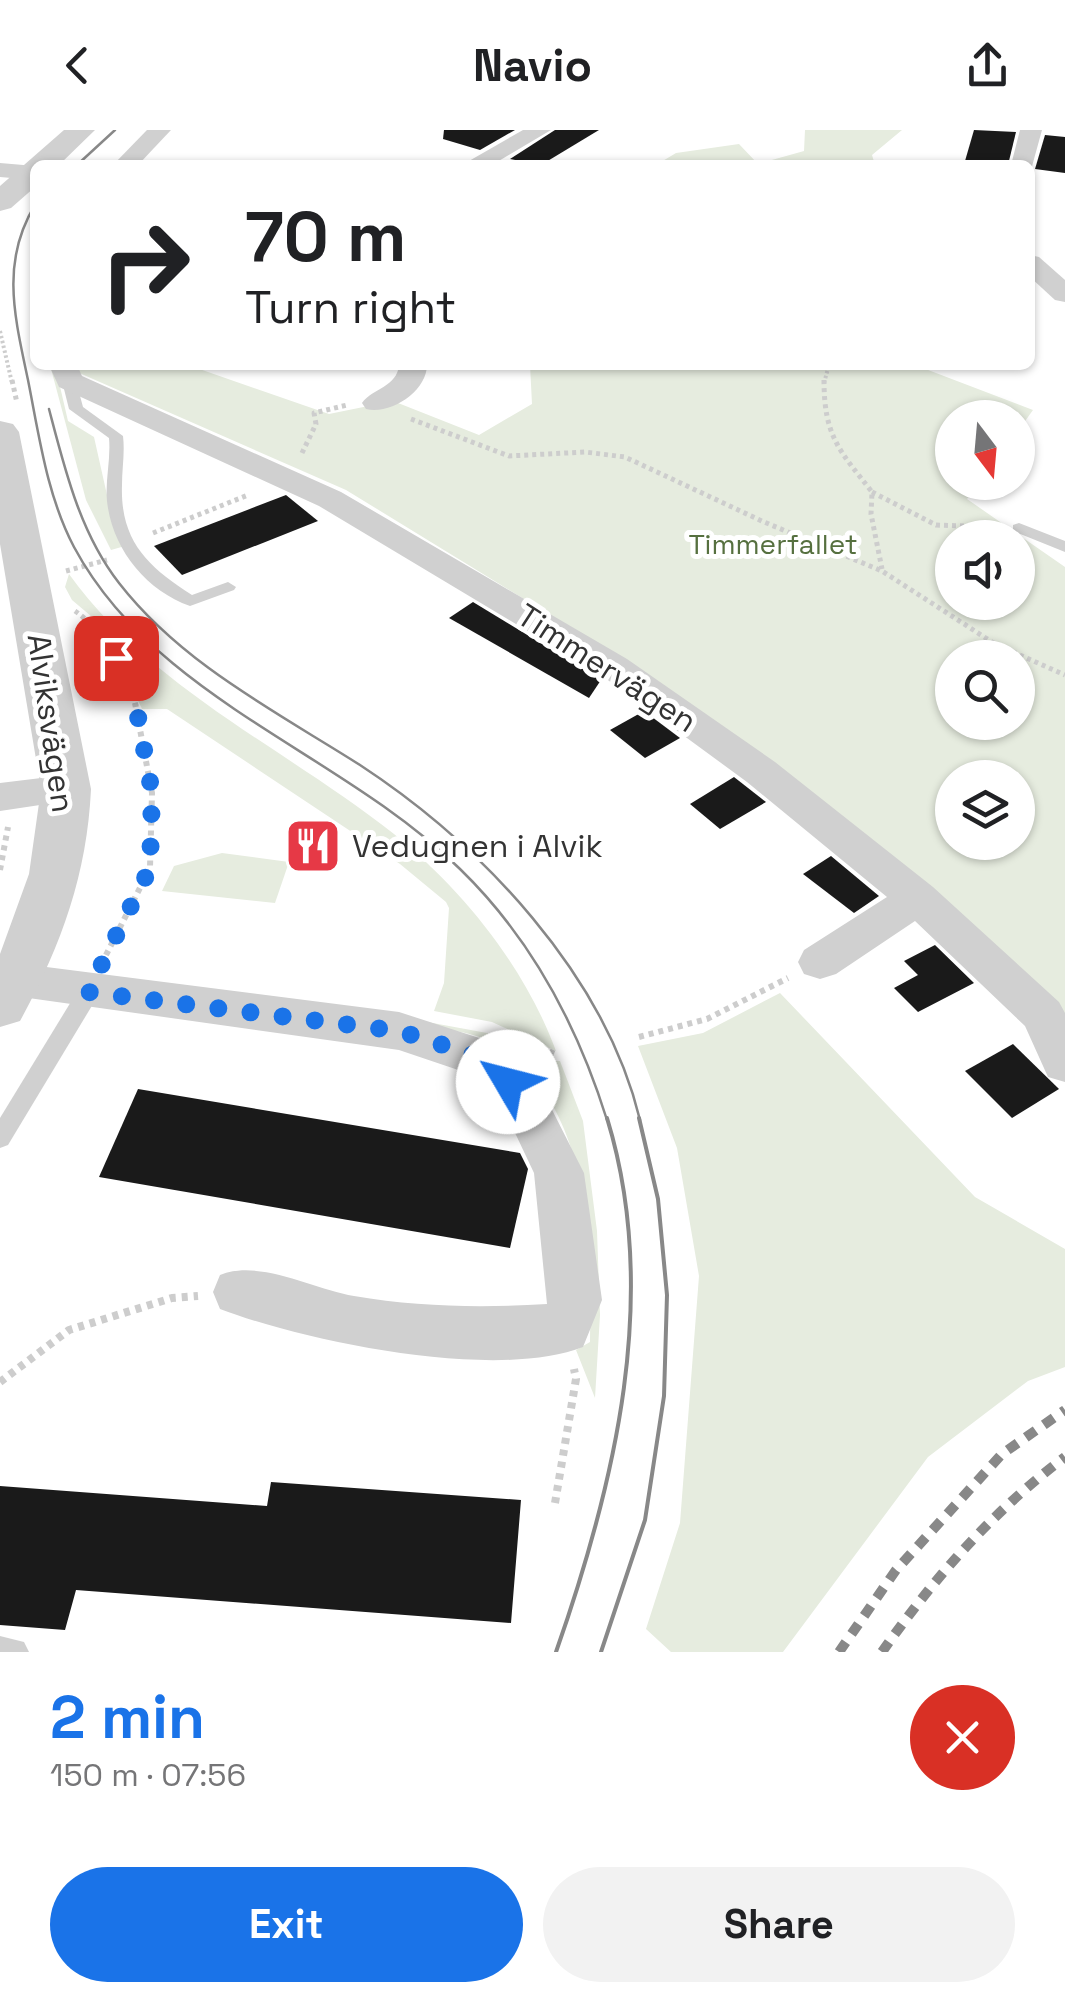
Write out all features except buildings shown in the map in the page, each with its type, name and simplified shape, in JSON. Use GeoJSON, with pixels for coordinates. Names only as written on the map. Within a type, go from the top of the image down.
{"type":"FeatureCollection","features":[{"type":"Feature","properties":{"kind":"street"},"geometry":{"type":"LineString","coordinates":[[47,160],[81,130]]}},
{"type":"Feature","properties":{"kind":"street"},"geometry":{"type":"LineString","coordinates":[[130,160],[160,130]]}},
{"type":"Feature","properties":{"kind":"street"},"geometry":{"type":"LineString","coordinates":[[483,160],[540,130]]}},
{"type":"Feature","properties":{"kind":"street"},"geometry":{"type":"LineString","coordinates":[[1024,160],[1031,130]]}},
{"type":"Feature","properties":{"kind":"street"},"geometry":{"type":"LineString","coordinates":[[0,170],[30,170]]}},
{"type":"Feature","properties":{"kind":"street"},"geometry":{"type":"LineString","coordinates":[[0,202],[30,175]]}},
{"type":"Feature","properties":{"kind":"street"},"geometry":{"type":"LineString","coordinates":[[376,404],[401,389],[414,370]]}},
{"type":"Feature","properties":{"kind":"street","name":"Timmervägen"},"geometry":{"type":"LineString","coordinates":[[66,373],[289,479],[446,566],[614,667],[761,772],[918,898],[1043,1015],[1065,1063]]}},
{"type":"Feature","properties":{"kind":"street","name":"Alviksvägen"},"geometry":{"type":"LineString","coordinates":[[0,432],[66,789],[65,832],[56,878],[40,929],[7,993]]}},
{"type":"Feature","properties":{"kind":"street"},"geometry":{"type":"LineString","coordinates":[[0,797],[66,789]]}},
{"type":"Feature","properties":{"kind":"street"},"geometry":{"type":"LineString","coordinates":[[820,962],[918,898]]}},
{"type":"Feature","properties":{"kind":"street"},"geometry":{"type":"LineString","coordinates":[[7,993],[88,992],[399,1031],[490,1060],[525,1104],[560,1173],[575,1300],[564,1329],[460,1334],[352,1322],[239,1292]]}},
{"type":"Feature","properties":{"kind":"lane"},"geometry":{"type":"LineString","coordinates":[[66,373],[76,409],[116,436],[119,453],[114,502],[134,552],[151,576],[190,601],[228,587]]}},
{"type":"Feature","properties":{"kind":"lane"},"geometry":{"type":"LineString","coordinates":[[1035,535],[1065,548]]}},
{"type":"Feature","properties":{"kind":"lane"},"geometry":{"type":"LineString","coordinates":[[0,1138],[88,992]]}},
{"type":"Feature","properties":{"kind":"lane"},"geometry":{"type":"LineString","coordinates":[[0,1651],[14,1652]]}},
{"type":"Feature","properties":{"kind":"path"},"geometry":{"type":"LineString","coordinates":[[827,370],[824,414],[837,448],[872,492],[935,524]]}},
{"type":"Feature","properties":{"kind":"path"},"geometry":{"type":"LineString","coordinates":[[376,404],[452,438],[509,456],[585,452],[625,457],[764,522],[882,571],[995,644],[1065,675]]}},
{"type":"Feature","properties":{"kind":"path"},"geometry":{"type":"LineString","coordinates":[[58,576],[134,552],[139,539],[289,479]]}},
{"type":"Feature","properties":{"kind":"path"},"geometry":{"type":"LineString","coordinates":[[872,492],[871,514],[882,571]]}},
{"type":"Feature","properties":{"kind":"path"},"geometry":{"type":"LineString","coordinates":[[69,606],[98,627],[133,690],[152,792],[150,868],[88,992]]}},
{"type":"Feature","properties":{"kind":"path"},"geometry":{"type":"LineString","coordinates":[[639,1037],[707,1019],[820,962]]}},
{"type":"Feature","properties":{"kind":"path"},"geometry":{"type":"LineString","coordinates":[[0,1382],[69,1330],[172,1298],[239,1292]]}},
{"type":"Feature","properties":{"kind":"path"},"geometry":{"type":"LineString","coordinates":[[556,1503],[576,1379],[564,1329]]}},
{"type":"Feature","properties":{"kind":"green space"},"geometry":{"type":"Polygon","coordinates":[[[805,130],[902,130],[872,155],[874,160],[772,160],[804,151],[805,130]]]}},
{"type":"Feature","properties":{"kind":"green space"},"geometry":{"type":"Polygon","coordinates":[[[739,144],[754,160],[664,160],[676,153],[739,144]]]}},
{"type":"Feature","properties":{"kind":"green space"},"geometry":{"type":"Polygon","coordinates":[[[51,370],[56,370],[68,421],[94,437],[107,495],[125,546],[111,550],[86,500],[51,370]]]}},
{"type":"Feature","properties":{"kind":"green space","name":"Timmerfallet"},"geometry":{"type":"Polygon","coordinates":[[[77,370],[202,370],[329,414],[393,401],[479,435],[532,404],[530,370],[928,370],[1007,400],[935,400],[935,500],[968,500],[997,520],[935,520],[935,620],[1035,620],[1035,546],[1065,567],[1065,1021],[658,681],[346,490],[77,370]]]}},
{"type":"Feature","properties":{"kind":"green space"},"geometry":{"type":"Polygon","coordinates":[[[69,574],[102,615],[139,651],[222,715],[394,834],[444,880],[509,960],[556,1051],[492,1022],[434,1011],[444,983],[449,908],[446,902],[400,864],[167,709],[142,709],[105,628],[72,600],[65,587],[69,574]]]}},
{"type":"Feature","properties":{"kind":"green space"},"geometry":{"type":"Polygon","coordinates":[[[222,853],[289,862],[275,903],[162,891],[174,866],[222,853]]]}},
{"type":"Feature","properties":{"kind":"green space"},"geometry":{"type":"Polygon","coordinates":[[[780,993],[975,1197],[1065,1249],[1065,1367],[1028,1381],[928,1457],[783,1652],[671,1652],[646,1629],[680,1523],[699,1276],[677,1148],[638,1046],[703,1033],[780,993]]]}},
{"type":"Feature","properties":{"kind":"green space"},"geometry":{"type":"Polygon","coordinates":[[[411,1019],[487,1033],[537,1060],[560,1061],[583,1121],[597,1231],[600,1315],[595,1398],[576,1350],[590,1342],[586,1219],[567,1137],[550,1100],[525,1069],[492,1043],[411,1023],[411,1019]]]}},
{"type":"Feature","properties":{"kind":"tram line"},"geometry":{"type":"LineString","coordinates":[[82,160],[115,130]]}},
{"type":"Feature","properties":{"kind":"tram line"},"geometry":{"type":"LineString","coordinates":[[30,215],[17,248],[15,312],[45,465],[74,547],[109,600],[152,645],[253,722],[413,828],[486,896],[549,986],[582,1051],[607,1120]]}},
{"type":"Feature","properties":{"kind":"tram line"},"geometry":{"type":"LineString","coordinates":[[49,409],[84,522],[119,583],[144,612],[201,662],[406,797],[493,874],[533,918],[599,1015],[623,1066],[640,1120]]}},
{"type":"Feature","properties":{"kind":"tram line"},"geometry":{"type":"LineString","coordinates":[[556,1652],[596,1522],[624,1388],[630,1252],[623,1185],[607,1118]]}},
{"type":"Feature","properties":{"kind":"tram line"},"geometry":{"type":"LineString","coordinates":[[601,1652],[645,1520],[664,1396],[667,1295],[658,1199],[639,1118]]}},
{"type":"Feature","properties":{"kind":"railway"},"geometry":{"type":"LineString","coordinates":[[839,1652],[896,1570],[1002,1454],[1065,1410]]}},
{"type":"Feature","properties":{"kind":"railway"},"geometry":{"type":"LineString","coordinates":[[882,1652],[966,1547],[1013,1500],[1065,1457]]}},
{"type":"Feature","properties":{"kind":"place","name":"Vedugnen i Alvik"},"geometry":{"type":"Point","coordinates":[313,846]}},
{"type":"Feature","properties":{"kind":"route"},"geometry":{"type":"LineString","coordinates":[[116,658],[133,690],[152,792],[150,868],[88,992],[399,1031],[490,1060],[508,1082]]}}]}
